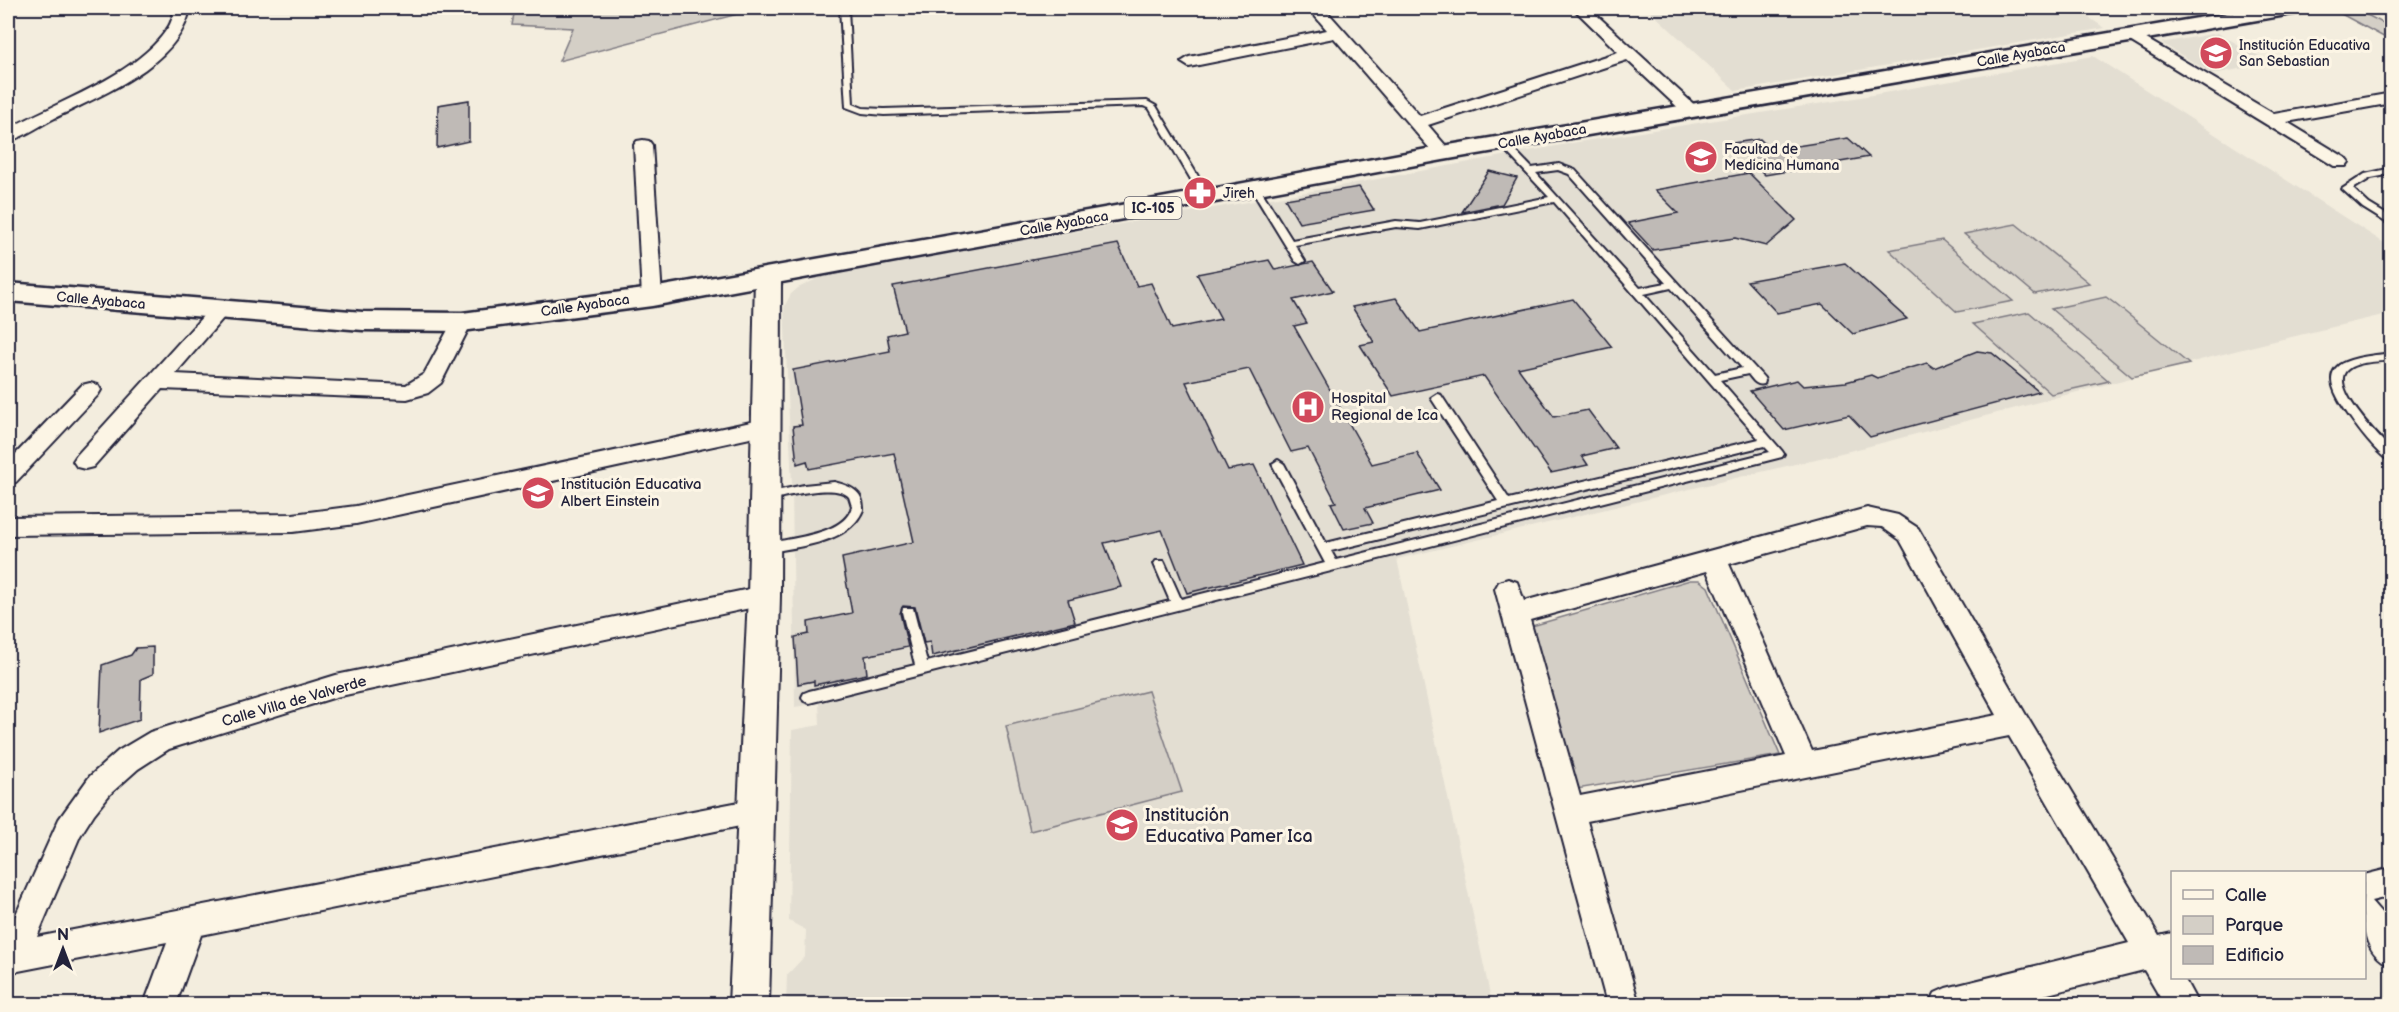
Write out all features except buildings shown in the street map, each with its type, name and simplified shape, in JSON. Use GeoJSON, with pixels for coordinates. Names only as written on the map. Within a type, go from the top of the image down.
{"type":"FeatureCollection","features":[{"type":"Feature","properties":{"kind":"main road","name":"Calle Ayabaca"},"geometry":{"type":"LineString","coordinates":[[8,292],[363,321],[462,322],[652,297],[1256,189],[1443,153],[2292,8]]}},
{"type":"Feature","properties":{"kind":"street"},"geometry":{"type":"LineString","coordinates":[[8,136],[44,115],[92,93],[136,67],[174,32],[182,8]]}},
{"type":"Feature","properties":{"kind":"street"},"geometry":{"type":"LineString","coordinates":[[1316,8],[1443,153]]}},
{"type":"Feature","properties":{"kind":"street"},"geometry":{"type":"LineString","coordinates":[[1580,8],[1692,111]]}},
{"type":"Feature","properties":{"kind":"street"},"geometry":{"type":"LineString","coordinates":[[1189,62],[1339,32]]}},
{"type":"Feature","properties":{"kind":"street"},"geometry":{"type":"LineString","coordinates":[[2131,35],[2340,162]]}},
{"type":"Feature","properties":{"kind":"street"},"geometry":{"type":"LineString","coordinates":[[1416,123],[1629,54]]}},
{"type":"Feature","properties":{"kind":"street"},"geometry":{"type":"LineString","coordinates":[[2272,120],[2391,98]]}},
{"type":"Feature","properties":{"kind":"street"},"geometry":{"type":"LineString","coordinates":[[643,145],[652,297]]}},
{"type":"Feature","properties":{"kind":"street"},"geometry":{"type":"LineString","coordinates":[[749,1005],[764,596],[768,276]]}},
{"type":"Feature","properties":{"kind":"street"},"geometry":{"type":"LineString","coordinates":[[85,461],[221,309]]}},
{"type":"Feature","properties":{"kind":"street"},"geometry":{"type":"LineString","coordinates":[[157,381],[407,392],[420,388],[433,378],[462,322]]}},
{"type":"Feature","properties":{"kind":"street"},"geometry":{"type":"LineString","coordinates":[[8,476],[90,390]]}},
{"type":"Feature","properties":{"kind":"street"},"geometry":{"type":"LineString","coordinates":[[8,526],[293,524],[356,515],[765,427]]}},
{"type":"Feature","properties":{"kind":"street"},"geometry":{"type":"LineString","coordinates":[[1623,1005],[1511,602],[1714,559],[1867,517],[1895,522],[1909,534],[2016,723],[2163,951],[2171,974]]}},
{"type":"Feature","properties":{"kind":"street"},"geometry":{"type":"LineString","coordinates":[[1714,559],[1804,766]]}},
{"type":"Feature","properties":{"kind":"street","name":"Calle Villa de Valverde"},"geometry":{"type":"LineString","coordinates":[[10,958],[69,828],[84,805],[100,785],[121,766],[160,740],[336,686],[764,596]]}},
{"type":"Feature","properties":{"kind":"street"},"geometry":{"type":"LineString","coordinates":[[1570,811],[2016,723]]}},
{"type":"Feature","properties":{"kind":"street"},"geometry":{"type":"LineString","coordinates":[[10,958],[755,812]]}},
{"type":"Feature","properties":{"kind":"street"},"geometry":{"type":"LineString","coordinates":[[2366,888],[2391,882]]}},
{"type":"Feature","properties":{"kind":"street"},"geometry":{"type":"LineString","coordinates":[[2366,916],[2391,951]]}},
{"type":"Feature","properties":{"kind":"street"},"geometry":{"type":"LineString","coordinates":[[160,1005],[189,924]]}},
{"type":"Feature","properties":{"kind":"street"},"geometry":{"type":"LineString","coordinates":[[1946,1005],[2163,951]]}},
{"type":"Feature","properties":{"kind":"street"},"geometry":{"type":"LineString","coordinates":[[2173,979],[2182,1005]]}},
{"type":"Feature","properties":{"kind":"lane"},"geometry":{"type":"LineString","coordinates":[[844,8],[846,93],[849,105],[862,110],[884,112],[1144,103],[1152,106],[1206,198]]}},
{"type":"Feature","properties":{"kind":"lane"},"geometry":{"type":"LineString","coordinates":[[809,697],[1778,453],[1562,205],[1503,143]]}},
{"type":"Feature","properties":{"kind":"lane"},"geometry":{"type":"LineString","coordinates":[[1528,171],[1559,166],[1572,172],[1760,381]]}},
{"type":"Feature","properties":{"kind":"lane"},"geometry":{"type":"LineString","coordinates":[[2391,171],[2368,176],[2347,189],[2366,206],[2391,223]]}},
{"type":"Feature","properties":{"kind":"lane"},"geometry":{"type":"LineString","coordinates":[[1256,189],[1300,261]]}},
{"type":"Feature","properties":{"kind":"lane"},"geometry":{"type":"LineString","coordinates":[[1289,243],[1382,226],[1420,226],[1554,199]]}},
{"type":"Feature","properties":{"kind":"lane"},"geometry":{"type":"LineString","coordinates":[[1637,292],[1674,284]]}},
{"type":"Feature","properties":{"kind":"lane"},"geometry":{"type":"LineString","coordinates":[[2391,356],[2349,365],[2340,370],[2336,377],[2343,399],[2391,458]]}},
{"type":"Feature","properties":{"kind":"lane"},"geometry":{"type":"LineString","coordinates":[[1712,378],[1750,370]]}},
{"type":"Feature","properties":{"kind":"lane"},"geometry":{"type":"LineString","coordinates":[[1437,398],[1506,504]]}},
{"type":"Feature","properties":{"kind":"lane"},"geometry":{"type":"LineString","coordinates":[[1323,548],[1767,441]]}},
{"type":"Feature","properties":{"kind":"lane"},"geometry":{"type":"LineString","coordinates":[[1278,464],[1332,565]]}},
{"type":"Feature","properties":{"kind":"lane"},"geometry":{"type":"LineString","coordinates":[[764,548],[836,531],[851,520],[858,504],[850,490],[842,487],[814,488],[765,497]]}},
{"type":"Feature","properties":{"kind":"lane"},"geometry":{"type":"LineString","coordinates":[[1160,564],[1177,603]]}},
{"type":"Feature","properties":{"kind":"lane"},"geometry":{"type":"LineString","coordinates":[[908,612],[922,668]]}},
{"type":"Feature","properties":{"kind":"shaded area"},"geometry":{"type":"Polygon","coordinates":[[[1647,8],[2074,8],[2105,28],[1736,91],[1647,8]]]}},
{"type":"Feature","properties":{"kind":"shaded area","name":"Institución Educativa San Sebastian"},"geometry":{"type":"Polygon","coordinates":[[[2218,33],[2271,63],[2213,74],[2161,43],[2218,33]]]}},
{"type":"Feature","properties":{"kind":"shaded area"},"geometry":{"type":"Polygon","coordinates":[[[2093,56],[2392,248],[2391,313],[2254,346],[1866,447],[1397,559],[1492,1004],[786,1004],[787,975],[805,956],[806,930],[789,921],[792,730],[820,725],[819,703],[795,707],[792,485],[784,307],[791,294],[798,288],[827,274],[1307,192],[1578,142],[1855,98],[2093,56]]]}},
{"type":"Feature","properties":{"kind":"green space"},"geometry":{"type":"Polygon","coordinates":[[[515,8],[757,9],[559,61],[573,28],[512,25],[515,8]]]}},
{"type":"Feature","properties":{"kind":"green space"},"geometry":{"type":"Polygon","coordinates":[[[2353,8],[2391,27],[2391,41],[2332,9],[2353,8]]]}},
{"type":"Feature","properties":{"kind":"green space"},"geometry":{"type":"Polygon","coordinates":[[[2016,224],[2089,283],[2035,294],[1964,234],[2016,224]]]}},
{"type":"Feature","properties":{"kind":"green space"},"geometry":{"type":"Polygon","coordinates":[[[1942,240],[2013,301],[1957,312],[1889,250],[1942,240]]]}},
{"type":"Feature","properties":{"kind":"green space"},"geometry":{"type":"Polygon","coordinates":[[[2106,297],[2189,364],[2132,377],[2051,309],[2106,297]]]}},
{"type":"Feature","properties":{"kind":"green space"},"geometry":{"type":"Polygon","coordinates":[[[2029,312],[2109,381],[2051,394],[1973,324],[2029,312]]]}},
{"type":"Feature","properties":{"kind":"green space"},"geometry":{"type":"Polygon","coordinates":[[[1690,580],[1699,580],[1708,587],[1780,755],[1571,790],[1525,628],[1690,580]]]}},
{"type":"Feature","properties":{"kind":"green space"},"geometry":{"type":"Polygon","coordinates":[[[1148,691],[1182,792],[1030,831],[1006,726],[1148,691]]]}},
{"type":"Feature","properties":{"kind":"place","name":"Institución Educativa San Sebastian"},"geometry":{"type":"Point","coordinates":[2216,53]}},
{"type":"Feature","properties":{"kind":"place","name":"Facultad de Medicina Humana"},"geometry":{"type":"Point","coordinates":[1701,157]}},
{"type":"Feature","properties":{"kind":"place","name":"Jireh"},"geometry":{"type":"Point","coordinates":[1200,193]}},
{"type":"Feature","properties":{"kind":"place","name":"Hospital Regional de Ica"},"geometry":{"type":"Point","coordinates":[1308,407]}},
{"type":"Feature","properties":{"kind":"place","name":"Institución Educativa Albert Einstein"},"geometry":{"type":"Point","coordinates":[538,493]}},
{"type":"Feature","properties":{"kind":"place","name":"Institución Educativa Pamer Ica"},"geometry":{"type":"Point","coordinates":[1122,825]}}]}
